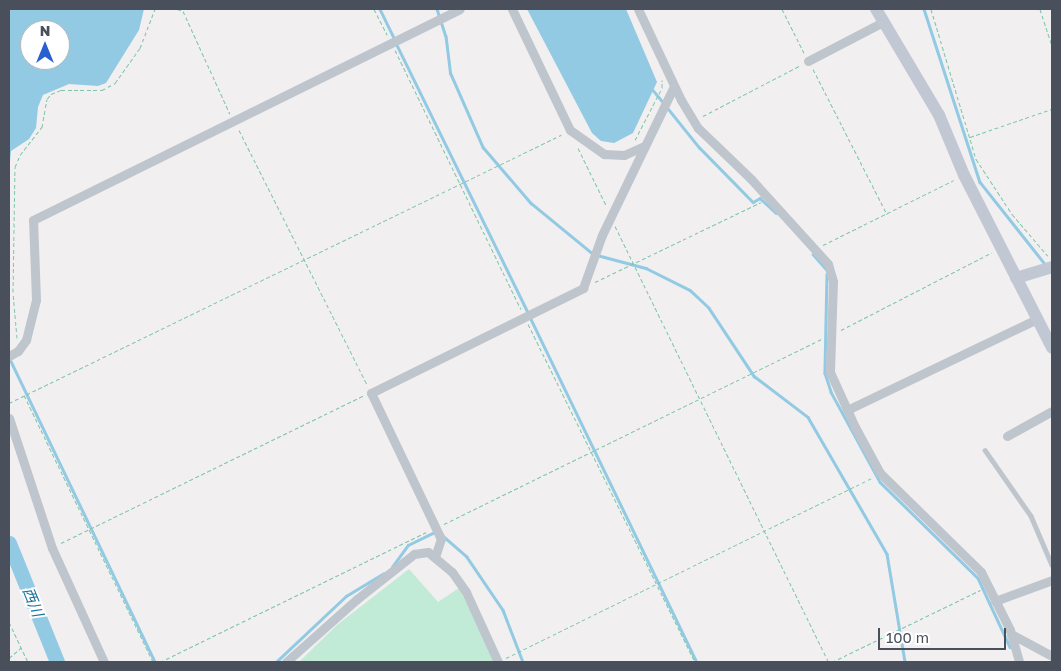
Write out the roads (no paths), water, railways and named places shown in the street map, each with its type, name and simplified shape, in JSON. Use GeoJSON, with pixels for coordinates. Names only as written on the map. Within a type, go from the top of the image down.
{"type":"FeatureCollection","features":[{"type":"Feature","properties":{"kind":"street"},"geometry":{"type":"LineString","coordinates":[[9,356],[18,351],[26,340],[36,300],[33,220],[460,9]]}},
{"type":"Feature","properties":{"kind":"street"},"geometry":{"type":"LineString","coordinates":[[512,9],[570,130],[604,154],[628,154],[644,146]]}},
{"type":"Feature","properties":{"kind":"street"},"geometry":{"type":"LineString","coordinates":[[638,9],[674,86],[694,121],[817,250],[832,273],[830,372],[847,410],[880,473],[981,572],[1012,634],[1019,662]]}},
{"type":"Feature","properties":{"kind":"street"},"geometry":{"type":"LineString","coordinates":[[876,9],[939,115],[964,175],[1052,348]]}},
{"type":"Feature","properties":{"kind":"street"},"geometry":{"type":"LineString","coordinates":[[808,61],[883,22]]}},
{"type":"Feature","properties":{"kind":"street"},"geometry":{"type":"LineString","coordinates":[[435,557],[441,539],[370,393],[583,288],[610,219],[674,86]]}},
{"type":"Feature","properties":{"kind":"street"},"geometry":{"type":"LineString","coordinates":[[1016,278],[1048,267]]}},
{"type":"Feature","properties":{"kind":"street"},"geometry":{"type":"LineString","coordinates":[[847,410],[1037,319]]}},
{"type":"Feature","properties":{"kind":"street"},"geometry":{"type":"LineString","coordinates":[[1007,436],[1052,411]]}},
{"type":"Feature","properties":{"kind":"street"},"geometry":{"type":"LineString","coordinates":[[9,418],[52,548],[104,662]]}},
{"type":"Feature","properties":{"kind":"street"},"geometry":{"type":"LineString","coordinates":[[286,662],[357,599],[414,554],[428,552],[452,572],[466,592],[498,662]]}},
{"type":"Feature","properties":{"kind":"street"},"geometry":{"type":"LineString","coordinates":[[995,601],[1052,580]]}},
{"type":"Feature","properties":{"kind":"street"},"geometry":{"type":"LineString","coordinates":[[1012,634],[1052,656]]}},
{"type":"Feature","properties":{"kind":"lane"},"geometry":{"type":"LineString","coordinates":[[985,450],[1031,516],[1052,565]]}},
{"type":"Feature","properties":{"kind":"water"},"geometry":{"type":"Polygon","coordinates":[[[9,9],[144,9],[139,30],[106,83],[98,86],[69,84],[43,95],[38,107],[36,128],[29,139],[11,151],[9,171],[9,9]]]}},
{"type":"Feature","properties":{"kind":"water"},"geometry":{"type":"Polygon","coordinates":[[[527,9],[626,9],[657,82],[633,133],[614,143],[601,141],[592,133],[527,9]]]}},
{"type":"Feature","properties":{"kind":"waterway"},"geometry":{"type":"LineString","coordinates":[[380,9],[394,38]]}},
{"type":"Feature","properties":{"kind":"waterway"},"geometry":{"type":"LineString","coordinates":[[437,9],[446,36],[451,74],[483,147],[531,203],[592,253]]}},
{"type":"Feature","properties":{"kind":"waterway"},"geometry":{"type":"LineString","coordinates":[[924,9],[980,182],[1045,264]]}},
{"type":"Feature","properties":{"kind":"waterway"},"geometry":{"type":"LineString","coordinates":[[396,43],[528,312]]}},
{"type":"Feature","properties":{"kind":"waterway"},"geometry":{"type":"LineString","coordinates":[[652,89],[663,102]]}},
{"type":"Feature","properties":{"kind":"waterway"},"geometry":{"type":"LineString","coordinates":[[666,106],[699,147],[753,202],[760,198],[776,213]]}},
{"type":"Feature","properties":{"kind":"waterway"},"geometry":{"type":"LineString","coordinates":[[813,254],[826,269]]}},
{"type":"Feature","properties":{"kind":"waterway"},"geometry":{"type":"LineString","coordinates":[[597,255],[646,268],[690,290],[709,308],[754,376],[808,417],[887,554],[905,662]]}},
{"type":"Feature","properties":{"kind":"waterway"},"geometry":{"type":"LineString","coordinates":[[827,274],[825,373],[831,392],[880,482],[978,578],[1010,647]]}},
{"type":"Feature","properties":{"kind":"waterway"},"geometry":{"type":"LineString","coordinates":[[530,317],[697,662]]}},
{"type":"Feature","properties":{"kind":"waterway"},"geometry":{"type":"LineString","coordinates":[[9,357],[155,662]]}},
{"type":"Feature","properties":{"kind":"waterway"},"geometry":{"type":"LineString","coordinates":[[392,567],[408,545],[435,532]]}},
{"type":"Feature","properties":{"kind":"waterway"},"geometry":{"type":"LineString","coordinates":[[442,535],[467,557],[503,610],[523,662]]}},
{"type":"Feature","properties":{"kind":"waterway","name":"西川"},"geometry":{"type":"LineString","coordinates":[[9,543],[57,662]]}},
{"type":"Feature","properties":{"kind":"waterway"},"geometry":{"type":"LineString","coordinates":[[276,662],[346,596],[384,573]]}}]}
